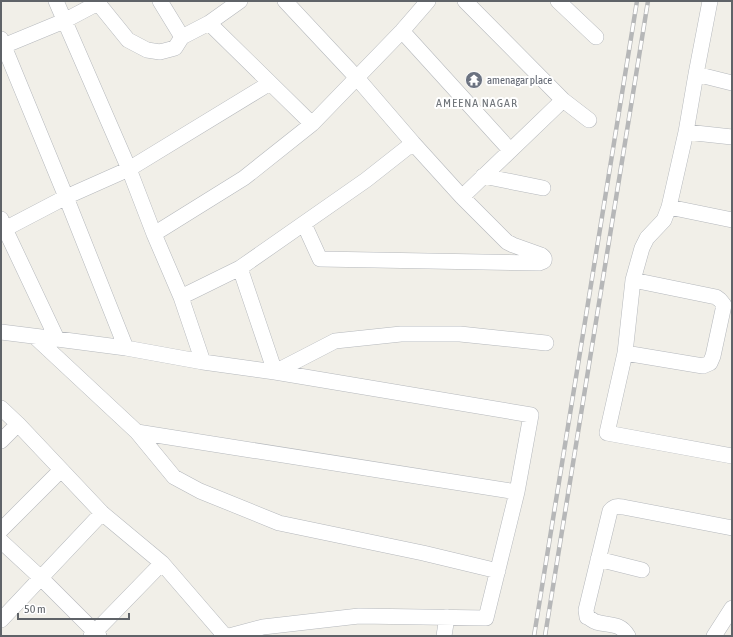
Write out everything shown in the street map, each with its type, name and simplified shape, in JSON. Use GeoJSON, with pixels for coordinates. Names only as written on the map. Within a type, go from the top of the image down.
{"type":"FeatureCollection","features":[{"type":"Feature","properties":{"kind":"street"},"geometry":{"type":"LineString","coordinates":[[56,1],[129,169],[154,234],[182,297],[203,362]]}},
{"type":"Feature","properties":{"kind":"street"},"geometry":{"type":"LineString","coordinates":[[160,1],[182,37]]}},
{"type":"Feature","properties":{"kind":"street"},"geometry":{"type":"LineString","coordinates":[[126,348],[66,197],[2,44],[64,21],[98,3],[128,40],[147,50],[160,52],[175,48],[182,37],[209,23],[240,1]]}},
{"type":"Feature","properties":{"kind":"street"},"geometry":{"type":"LineString","coordinates":[[285,1],[357,78],[462,197],[507,242],[541,255],[544,257],[544,261],[539,263],[320,259],[304,224]]}},
{"type":"Feature","properties":{"kind":"street"},"geometry":{"type":"LineString","coordinates":[[154,234],[244,178],[312,124],[402,31],[428,1]]}},
{"type":"Feature","properties":{"kind":"street"},"geometry":{"type":"LineString","coordinates":[[465,1],[563,100],[589,120]]}},
{"type":"Feature","properties":{"kind":"street"},"geometry":{"type":"LineString","coordinates":[[558,1],[596,36]]}},
{"type":"Feature","properties":{"kind":"street"},"geometry":{"type":"LineString","coordinates":[[710,1],[686,132],[669,207],[664,220],[647,238],[642,248],[633,280],[625,353],[607,433],[732,456]]}},
{"type":"Feature","properties":{"kind":"street"},"geometry":{"type":"LineString","coordinates":[[209,23],[312,124]]}},
{"type":"Feature","properties":{"kind":"street"},"geometry":{"type":"LineString","coordinates":[[402,31],[510,150]]}},
{"type":"Feature","properties":{"kind":"street"},"geometry":{"type":"LineString","coordinates":[[696,74],[732,83]]}},
{"type":"Feature","properties":{"kind":"street"},"geometry":{"type":"LineString","coordinates":[[57,338],[2,226],[129,169],[270,83]]}},
{"type":"Feature","properties":{"kind":"street"},"geometry":{"type":"LineString","coordinates":[[462,197],[563,100]]}},
{"type":"Feature","properties":{"kind":"street"},"geometry":{"type":"LineString","coordinates":[[686,132],[732,137]]}},
{"type":"Feature","properties":{"kind":"street"},"geometry":{"type":"LineString","coordinates":[[182,297],[240,268],[366,180],[413,143]]}},
{"type":"Feature","properties":{"kind":"street"},"geometry":{"type":"LineString","coordinates":[[483,176],[543,188]]}},
{"type":"Feature","properties":{"kind":"street"},"geometry":{"type":"LineString","coordinates":[[669,207],[732,220]]}},
{"type":"Feature","properties":{"kind":"street"},"geometry":{"type":"LineString","coordinates":[[240,268],[274,372]]}},
{"type":"Feature","properties":{"kind":"street"},"geometry":{"type":"LineString","coordinates":[[625,353],[703,366],[710,363],[713,356],[724,305],[716,297],[633,280]]}},
{"type":"Feature","properties":{"kind":"street"},"geometry":{"type":"LineString","coordinates":[[1,332],[126,348],[203,362],[274,372],[531,415],[517,492],[486,618],[359,616],[263,632],[229,636]]}},
{"type":"Feature","properties":{"kind":"street"},"geometry":{"type":"LineString","coordinates":[[274,372],[335,341],[401,334],[460,334],[546,343]]}},
{"type":"Feature","properties":{"kind":"street"},"geometry":{"type":"LineString","coordinates":[[34,336],[137,432],[174,477],[200,491],[279,523],[423,553],[498,571]]}},
{"type":"Feature","properties":{"kind":"street"},"geometry":{"type":"LineString","coordinates":[[1,408],[102,513],[162,563],[225,636]]}},
{"type":"Feature","properties":{"kind":"street"},"geometry":{"type":"LineString","coordinates":[[1,440],[18,424]]}},
{"type":"Feature","properties":{"kind":"street"},"geometry":{"type":"LineString","coordinates":[[137,432],[517,492]]}},
{"type":"Feature","properties":{"kind":"street"},"geometry":{"type":"LineString","coordinates":[[1,530],[61,470]]}},
{"type":"Feature","properties":{"kind":"street"},"geometry":{"type":"LineString","coordinates":[[628,636],[624,629],[614,625],[596,622],[587,617],[586,610],[612,507],[618,506],[732,528]]}},
{"type":"Feature","properties":{"kind":"street"},"geometry":{"type":"LineString","coordinates":[[1,620],[102,513]]}},
{"type":"Feature","properties":{"kind":"street"},"geometry":{"type":"LineString","coordinates":[[1,541],[41,578],[95,635],[162,563]]}},
{"type":"Feature","properties":{"kind":"street"},"geometry":{"type":"LineString","coordinates":[[598,559],[642,570]]}},
{"type":"Feature","properties":{"kind":"street"},"geometry":{"type":"LineString","coordinates":[[714,636],[732,608]]}},
{"type":"Feature","properties":{"kind":"street"},"geometry":{"type":"LineString","coordinates":[[444,636],[447,617]]}},
{"type":"Feature","properties":{"kind":"railway"},"geometry":{"type":"LineString","coordinates":[[534,636],[637,1]]}},
{"type":"Feature","properties":{"kind":"railway"},"geometry":{"type":"LineString","coordinates":[[545,636],[648,1]]}},
{"type":"Feature","properties":{"kind":"place","name":"amenagar place"},"geometry":{"type":"Point","coordinates":[474,80]}},
{"type":"Feature","properties":{"kind":"district","name":"AMEENA NAGAR"},"geometry":{"type":"Point","coordinates":[477,103]}}]}
